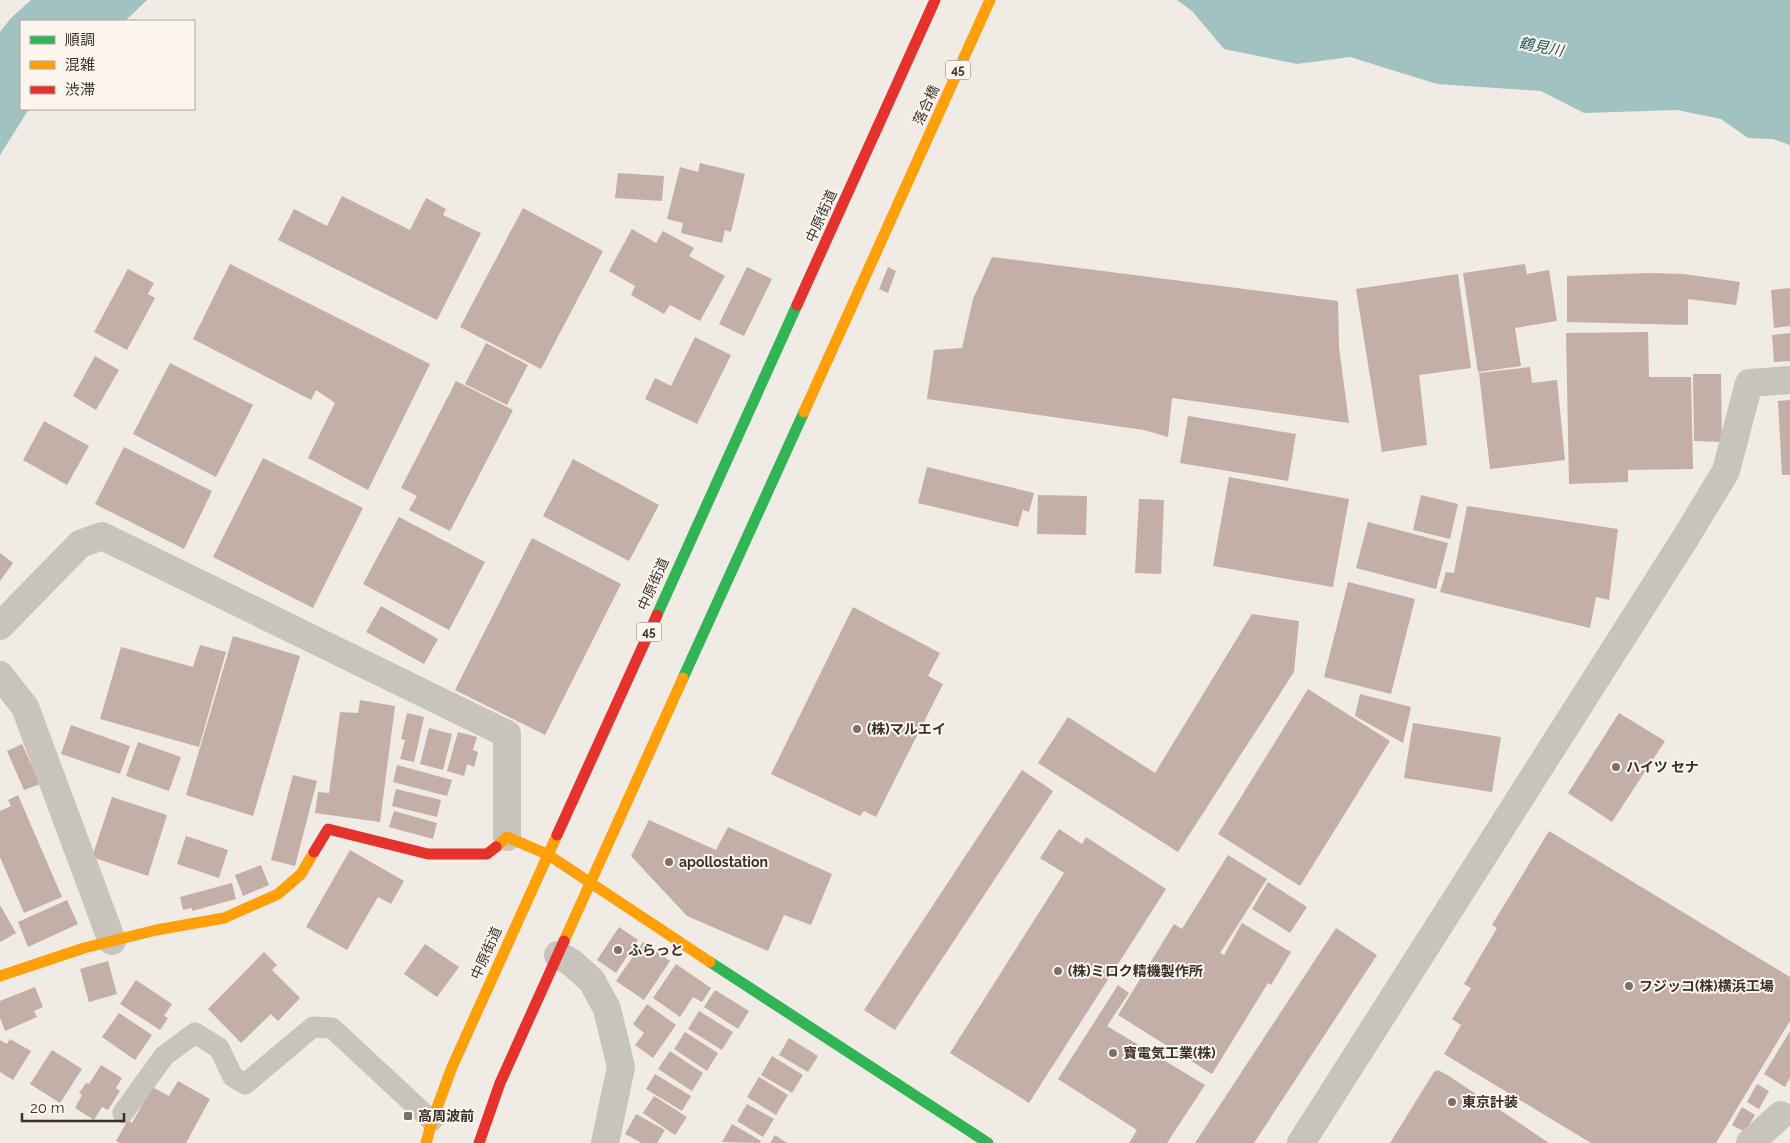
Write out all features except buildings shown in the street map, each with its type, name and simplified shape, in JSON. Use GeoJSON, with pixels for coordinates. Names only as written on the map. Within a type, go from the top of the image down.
{"type":"FeatureCollection","features":[{"type":"Feature","properties":{"kind":"main road","name":"中原街道"},"geometry":{"type":"LineString","coordinates":[[426,1143],[452,1067],[935,0]]}},
{"type":"Feature","properties":{"kind":"main road","name":"落合橋"},"geometry":{"type":"LineString","coordinates":[[591,884],[990,0]]}},
{"type":"Feature","properties":{"kind":"main road"},"geometry":{"type":"LineString","coordinates":[[0,976],[84,948],[156,930],[224,918],[278,894],[301,874],[328,830],[428,854],[487,854],[507,837],[548,854],[988,1143]]}},
{"type":"Feature","properties":{"kind":"main road","name":"45"},"geometry":{"type":"LineString","coordinates":[[479,1143],[500,1083],[591,884]]}},
{"type":"Feature","properties":{"kind":"street"},"geometry":{"type":"LineString","coordinates":[[1300,1143],[1726,472],[1749,383],[1790,380]]}},
{"type":"Feature","properties":{"kind":"street"},"geometry":{"type":"LineString","coordinates":[[1662,523],[1692,528]]}},
{"type":"Feature","properties":{"kind":"street"},"geometry":{"type":"LineString","coordinates":[[0,626],[80,544],[102,536],[508,734],[507,837]]}},
{"type":"Feature","properties":{"kind":"street"},"geometry":{"type":"LineString","coordinates":[[0,675],[25,707],[112,941]]}},
{"type":"Feature","properties":{"kind":"street"},"geometry":{"type":"LineString","coordinates":[[558,955],[571,962],[592,981],[607,1009],[621,1067],[604,1143]]}},
{"type":"Feature","properties":{"kind":"street"},"geometry":{"type":"LineString","coordinates":[[1750,1143],[1781,1116]]}},
{"type":"Feature","properties":{"kind":"lane"},"geometry":{"type":"LineString","coordinates":[[123,1113],[164,1056],[195,1033],[219,1048],[233,1077],[245,1084],[313,1027],[332,1028],[432,1121]]}},
{"type":"Feature","properties":{"kind":"water"},"geometry":{"type":"Polygon","coordinates":[[[31,0],[147,0],[126,20],[20,20],[20,110],[28,110],[0,155],[0,32],[11,18],[31,0]]]}},
{"type":"Feature","properties":{"kind":"water","name":"鶴見川"},"geometry":{"type":"Polygon","coordinates":[[[1177,0],[1790,0],[1790,145],[1773,139],[1748,138],[1721,119],[1677,110],[1584,113],[1541,91],[1437,84],[1350,57],[1297,64],[1224,49],[1192,11],[1177,0]]]}},
{"type":"Feature","properties":{"kind":"traffic: fast"},"geometry":{"type":"LineString","coordinates":[[657,615],[797,305]]}},
{"type":"Feature","properties":{"kind":"traffic: fast"},"geometry":{"type":"LineString","coordinates":[[683,678],[804,412]]}},
{"type":"Feature","properties":{"kind":"traffic: fast"},"geometry":{"type":"LineString","coordinates":[[710,962],[988,1143]]}},
{"type":"Feature","properties":{"kind":"traffic: slow"},"geometry":{"type":"LineString","coordinates":[[804,412],[990,0]]}},
{"type":"Feature","properties":{"kind":"traffic: slow"},"geometry":{"type":"LineString","coordinates":[[564,941],[683,678]]}},
{"type":"Feature","properties":{"kind":"traffic: slow"},"geometry":{"type":"LineString","coordinates":[[426,1143],[452,1067],[557,835]]}},
{"type":"Feature","properties":{"kind":"traffic: slow"},"geometry":{"type":"LineString","coordinates":[[496,847],[507,837],[547,854],[710,962]]}},
{"type":"Feature","properties":{"kind":"traffic: slow"},"geometry":{"type":"LineString","coordinates":[[0,976],[84,948],[156,930],[224,918],[278,894],[301,874],[314,852]]}},
{"type":"Feature","properties":{"kind":"traffic: jam"},"geometry":{"type":"LineString","coordinates":[[797,305],[935,0]]}},
{"type":"Feature","properties":{"kind":"traffic: jam"},"geometry":{"type":"LineString","coordinates":[[557,835],[657,615]]}},
{"type":"Feature","properties":{"kind":"traffic: jam"},"geometry":{"type":"LineString","coordinates":[[314,852],[328,829],[428,854],[487,854],[496,847]]}},
{"type":"Feature","properties":{"kind":"traffic: jam"},"geometry":{"type":"LineString","coordinates":[[479,1143],[500,1083],[564,941]]}},
{"type":"Feature","properties":{"kind":"place","name":"(株)マルエイ"},"geometry":{"type":"Point","coordinates":[857,729]}},
{"type":"Feature","properties":{"kind":"place","name":"ハイツ セナ"},"geometry":{"type":"Point","coordinates":[1616,767]}},
{"type":"Feature","properties":{"kind":"place","name":"apollostation"},"geometry":{"type":"Point","coordinates":[669,862]}},
{"type":"Feature","properties":{"kind":"place","name":"ふらっと"},"geometry":{"type":"Point","coordinates":[618,950]}},
{"type":"Feature","properties":{"kind":"place","name":"(株)ミロク精機製作所"},"geometry":{"type":"Point","coordinates":[1058,971]}},
{"type":"Feature","properties":{"kind":"place","name":"フジッコ(株)横浜工場"},"geometry":{"type":"Point","coordinates":[1629,986]}},
{"type":"Feature","properties":{"kind":"place","name":"寶電気工業(株)"},"geometry":{"type":"Point","coordinates":[1113,1053]}},
{"type":"Feature","properties":{"kind":"place","name":"東京計装"},"geometry":{"type":"Point","coordinates":[1452,1102]}},
{"type":"Feature","properties":{"kind":"place","name":"高周波前"},"geometry":{"type":"Point","coordinates":[408,1116]}}]}
